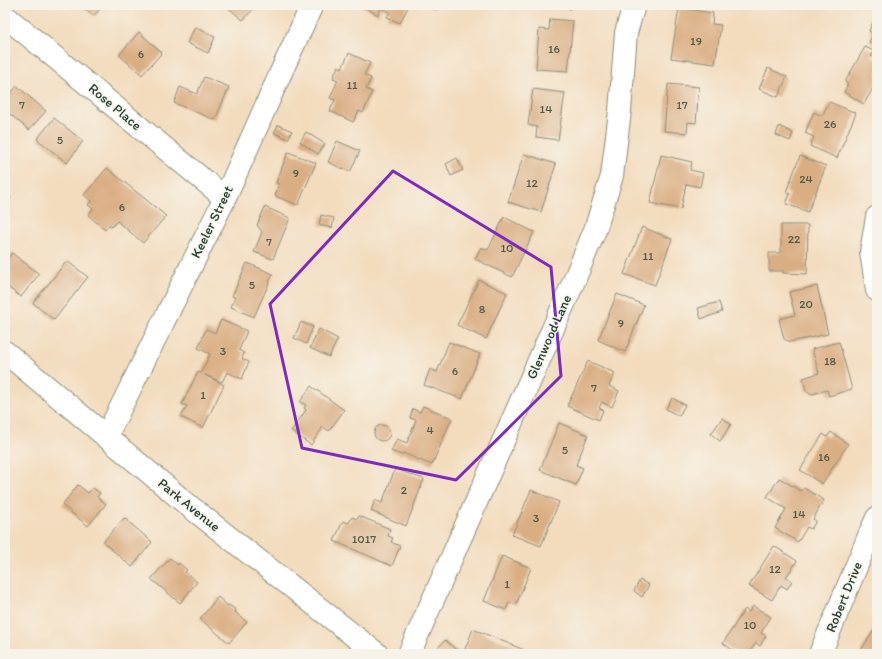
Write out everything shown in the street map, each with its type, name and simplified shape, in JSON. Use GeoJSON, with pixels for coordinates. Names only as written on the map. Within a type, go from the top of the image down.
{"type":"FeatureCollection","features":[{"type":"Feature","properties":{"kind":"street","name":"Keeler Street"},"geometry":{"type":"LineString","coordinates":[[106,437],[225,198],[312,5]]}},
{"type":"Feature","properties":{"kind":"street","name":"Glenwood Lane"},"geometry":{"type":"LineString","coordinates":[[409,654],[568,295],[595,230],[612,176],[620,111],[626,33],[634,5]]}},
{"type":"Feature","properties":{"kind":"street","name":"Rose Place"},"geometry":{"type":"LineString","coordinates":[[5,16],[225,198]]}},
{"type":"Feature","properties":{"kind":"street"},"geometry":{"type":"LineString","coordinates":[[877,217],[871,252],[877,290]]}},
{"type":"Feature","properties":{"kind":"street","name":"Park Avenue"},"geometry":{"type":"LineString","coordinates":[[5,352],[188,505],[378,654]]}},
{"type":"Feature","properties":{"kind":"street","name":"Robert Drive"},"geometry":{"type":"LineString","coordinates":[[820,654],[877,518]]}},
{"type":"Feature","properties":{"kind":"highlighted area"},"geometry":{"type":"Polygon","coordinates":[[[393,171],[551,267],[561,376],[456,480],[302,448],[270,304],[393,171]]]}},
{"type":"Feature","properties":{"kind":"building"},"geometry":{"type":"Polygon","coordinates":[[[80,5],[103,5],[94,16],[80,5]]]}},
{"type":"Feature","properties":{"kind":"building"},"geometry":{"type":"Polygon","coordinates":[[[225,5],[257,5],[243,20],[225,5]]]}},
{"type":"Feature","properties":{"kind":"building"},"geometry":{"type":"Polygon","coordinates":[[[360,5],[409,5],[400,23],[387,17],[390,12],[381,8],[378,15],[360,5]]]}},
{"type":"Feature","properties":{"kind":"building"},"geometry":{"type":"Polygon","coordinates":[[[424,5],[436,5],[434,9],[424,5]]]}},
{"type":"Feature","properties":{"kind":"building"},"geometry":{"type":"Polygon","coordinates":[[[557,5],[573,5],[571,9],[557,5]]]}},
{"type":"Feature","properties":{"kind":"building"},"geometry":{"type":"Polygon","coordinates":[[[679,8],[713,13],[712,24],[721,25],[715,64],[671,58],[679,8]]]}},
{"type":"Feature","properties":{"kind":"building"},"geometry":{"type":"Polygon","coordinates":[[[877,12],[877,46],[869,42],[873,34],[869,31],[877,12]]]}},
{"type":"Feature","properties":{"kind":"building"},"geometry":{"type":"Polygon","coordinates":[[[550,19],[573,21],[568,71],[536,69],[539,29],[549,30],[550,19]]]}},
{"type":"Feature","properties":{"kind":"building"},"geometry":{"type":"Polygon","coordinates":[[[195,27],[215,37],[208,53],[187,43],[195,27]]]}},
{"type":"Feature","properties":{"kind":"building"},"geometry":{"type":"Polygon","coordinates":[[[139,32],[162,53],[142,75],[119,55],[139,32]]]}},
{"type":"Feature","properties":{"kind":"building"},"geometry":{"type":"Polygon","coordinates":[[[865,47],[874,51],[871,56],[877,59],[877,81],[864,104],[844,92],[848,84],[845,82],[865,47]]]}},
{"type":"Feature","properties":{"kind":"building"},"geometry":{"type":"Polygon","coordinates":[[[349,53],[370,63],[364,75],[371,78],[366,89],[372,92],[363,113],[359,111],[353,122],[330,111],[335,100],[330,98],[338,80],[333,78],[338,66],[342,68],[349,53]]]}},
{"type":"Feature","properties":{"kind":"building"},"geometry":{"type":"Polygon","coordinates":[[[768,68],[787,77],[778,97],[759,89],[768,68]]]}},
{"type":"Feature","properties":{"kind":"building"},"geometry":{"type":"Polygon","coordinates":[[[204,77],[229,87],[215,120],[174,103],[180,87],[197,94],[204,77]]]}},
{"type":"Feature","properties":{"kind":"building"},"geometry":{"type":"Polygon","coordinates":[[[668,84],[699,87],[696,123],[688,122],[687,133],[664,131],[668,84]]]}},
{"type":"Feature","properties":{"kind":"building"},"geometry":{"type":"Polygon","coordinates":[[[17,86],[46,111],[29,130],[5,110],[5,100],[17,86]]]}},
{"type":"Feature","properties":{"kind":"building"},"geometry":{"type":"Polygon","coordinates":[[[533,89],[565,93],[558,140],[536,137],[537,127],[528,125],[533,89]]]}},
{"type":"Feature","properties":{"kind":"building"},"geometry":{"type":"Polygon","coordinates":[[[829,102],[856,113],[837,158],[810,146],[814,137],[805,133],[814,112],[822,116],[829,102]]]}},
{"type":"Feature","properties":{"kind":"building"},"geometry":{"type":"Polygon","coordinates":[[[54,118],[83,141],[67,163],[37,139],[54,118]]]}},
{"type":"Feature","properties":{"kind":"building"},"geometry":{"type":"Polygon","coordinates":[[[278,125],[292,131],[288,139],[274,133],[278,125]]]}},
{"type":"Feature","properties":{"kind":"building"},"geometry":{"type":"Polygon","coordinates":[[[779,126],[793,133],[790,141],[776,135],[779,126]]]}},
{"type":"Feature","properties":{"kind":"building"},"geometry":{"type":"Polygon","coordinates":[[[306,132],[325,144],[318,154],[300,142],[306,132]]]}},
{"type":"Feature","properties":{"kind":"building"},"geometry":{"type":"Polygon","coordinates":[[[337,141],[360,151],[350,172],[328,162],[337,141]]]}},
{"type":"Feature","properties":{"kind":"building"},"geometry":{"type":"Polygon","coordinates":[[[288,152],[316,163],[298,205],[275,196],[279,184],[276,183],[288,152]]]}},
{"type":"Feature","properties":{"kind":"building"},"geometry":{"type":"Polygon","coordinates":[[[524,154],[556,164],[541,212],[508,202],[524,154]]]}},
{"type":"Feature","properties":{"kind":"building"},"geometry":{"type":"Polygon","coordinates":[[[661,155],[692,162],[690,170],[703,173],[700,187],[686,184],[681,209],[650,203],[661,155]]]}},
{"type":"Feature","properties":{"kind":"building"},"geometry":{"type":"Polygon","coordinates":[[[800,156],[826,166],[808,212],[786,204],[790,194],[786,192],[800,156]]]}},
{"type":"Feature","properties":{"kind":"building"},"geometry":{"type":"Polygon","coordinates":[[[457,158],[463,170],[451,176],[446,164],[457,158]]]}},
{"type":"Feature","properties":{"kind":"building"},"geometry":{"type":"Polygon","coordinates":[[[107,168],[166,216],[143,243],[117,221],[112,227],[109,225],[105,230],[88,215],[93,209],[88,205],[91,201],[84,195],[107,168]]]}},
{"type":"Feature","properties":{"kind":"building"},"geometry":{"type":"Polygon","coordinates":[[[5,193],[11,198],[5,206],[5,193]]]}},
{"type":"Feature","properties":{"kind":"building"},"geometry":{"type":"Polygon","coordinates":[[[265,207],[290,218],[273,259],[254,252],[262,232],[257,225],[265,207]]]}},
{"type":"Feature","properties":{"kind":"building"},"geometry":{"type":"Polygon","coordinates":[[[321,215],[334,218],[332,228],[319,225],[321,215]]]}},
{"type":"Feature","properties":{"kind":"building"},"geometry":{"type":"Polygon","coordinates":[[[504,217],[534,232],[512,277],[475,259],[481,247],[488,250],[504,217]]]}},
{"type":"Feature","properties":{"kind":"building"},"geometry":{"type":"Polygon","coordinates":[[[781,225],[808,225],[807,274],[769,271],[769,253],[781,253],[781,225]]]}},
{"type":"Feature","properties":{"kind":"building"},"geometry":{"type":"Polygon","coordinates":[[[642,227],[672,239],[655,285],[624,274],[642,227]]]}},
{"type":"Feature","properties":{"kind":"building"},"geometry":{"type":"Polygon","coordinates":[[[12,253],[39,274],[21,297],[5,285],[5,262],[12,253]]]}},
{"type":"Feature","properties":{"kind":"building"},"geometry":{"type":"Polygon","coordinates":[[[67,261],[88,277],[54,320],[33,303],[67,261]]]}},
{"type":"Feature","properties":{"kind":"building"},"geometry":{"type":"Polygon","coordinates":[[[247,263],[273,274],[254,317],[231,307],[235,297],[232,296],[247,263]]]}},
{"type":"Feature","properties":{"kind":"building"},"geometry":{"type":"Polygon","coordinates":[[[479,280],[507,293],[486,339],[457,325],[479,280]]]}},
{"type":"Feature","properties":{"kind":"building"},"geometry":{"type":"Polygon","coordinates":[[[817,286],[828,334],[790,342],[784,339],[779,319],[795,315],[789,292],[817,286]]]}},
{"type":"Feature","properties":{"kind":"building"},"geometry":{"type":"Polygon","coordinates":[[[617,294],[644,305],[625,352],[598,340],[617,294]]]}},
{"type":"Feature","properties":{"kind":"building"},"geometry":{"type":"Polygon","coordinates":[[[719,302],[722,312],[701,319],[698,308],[719,302]]]}},
{"type":"Feature","properties":{"kind":"building"},"geometry":{"type":"Polygon","coordinates":[[[221,320],[247,331],[239,350],[244,353],[242,359],[249,362],[242,379],[227,372],[222,382],[205,375],[224,385],[203,428],[181,417],[187,406],[182,404],[198,372],[201,373],[210,354],[198,348],[206,329],[215,333],[221,320]]]}},
{"type":"Feature","properties":{"kind":"building"},"geometry":{"type":"Polygon","coordinates":[[[301,322],[313,327],[306,344],[294,338],[301,322]]]}},
{"type":"Feature","properties":{"kind":"building"},"geometry":{"type":"Polygon","coordinates":[[[319,329],[338,339],[329,357],[310,348],[319,329]]]}},
{"type":"Feature","properties":{"kind":"building"},"geometry":{"type":"Polygon","coordinates":[[[449,342],[480,354],[462,399],[424,385],[430,369],[437,372],[449,342]]]}},
{"type":"Feature","properties":{"kind":"building"},"geometry":{"type":"Polygon","coordinates":[[[839,342],[852,389],[829,396],[827,390],[812,394],[806,391],[803,378],[819,373],[812,349],[839,342]]]}},
{"type":"Feature","properties":{"kind":"building"},"geometry":{"type":"Polygon","coordinates":[[[588,361],[615,373],[609,386],[619,391],[612,407],[602,402],[599,408],[603,410],[599,420],[567,406],[588,361]]]}},
{"type":"Feature","properties":{"kind":"building"},"geometry":{"type":"Polygon","coordinates":[[[311,386],[344,410],[329,431],[323,427],[311,445],[291,431],[306,410],[304,408],[306,405],[300,402],[311,386]]]}},
{"type":"Feature","properties":{"kind":"building"},"geometry":{"type":"Polygon","coordinates":[[[672,398],[685,405],[679,416],[666,409],[672,398]]]}},
{"type":"Feature","properties":{"kind":"building"},"geometry":{"type":"Polygon","coordinates":[[[423,406],[452,418],[432,465],[403,453],[402,455],[391,451],[397,439],[407,443],[416,420],[410,418],[413,409],[420,412],[423,406]]]}},
{"type":"Feature","properties":{"kind":"building"},"geometry":{"type":"Polygon","coordinates":[[[722,418],[731,424],[720,441],[711,434],[722,418]]]}},
{"type":"Feature","properties":{"kind":"building"},"geometry":{"type":"Polygon","coordinates":[[[559,423],[588,435],[576,465],[583,468],[576,485],[540,470],[559,423]]]}},
{"type":"Feature","properties":{"kind":"building"},"geometry":{"type":"Polygon","coordinates":[[[379,425],[385,425],[390,430],[388,439],[385,441],[379,441],[374,436],[374,430],[379,425]]]}},
{"type":"Feature","properties":{"kind":"building"},"geometry":{"type":"Polygon","coordinates":[[[831,432],[848,444],[822,484],[800,470],[823,434],[827,437],[831,432]]]}},
{"type":"Feature","properties":{"kind":"building"},"geometry":{"type":"Polygon","coordinates":[[[395,469],[424,479],[406,526],[371,511],[375,500],[382,503],[395,469]]]}},
{"type":"Feature","properties":{"kind":"building"},"geometry":{"type":"Polygon","coordinates":[[[779,478],[801,491],[804,488],[824,500],[813,519],[816,521],[811,529],[807,527],[798,542],[775,528],[786,509],[767,497],[779,478]]]}},
{"type":"Feature","properties":{"kind":"building"},"geometry":{"type":"Polygon","coordinates":[[[78,485],[88,493],[93,488],[100,493],[97,497],[106,504],[88,526],[62,505],[78,485]]]}},
{"type":"Feature","properties":{"kind":"building"},"geometry":{"type":"Polygon","coordinates":[[[531,490],[559,502],[541,546],[512,535],[531,490]]]}},
{"type":"Feature","properties":{"kind":"building"},"geometry":{"type":"Polygon","coordinates":[[[359,516],[390,529],[388,536],[393,538],[391,542],[400,546],[392,566],[334,541],[343,521],[349,523],[352,517],[357,519],[359,516]]]}},
{"type":"Feature","properties":{"kind":"building"},"geometry":{"type":"Polygon","coordinates":[[[124,518],[152,542],[132,567],[103,542],[124,518]]]}},
{"type":"Feature","properties":{"kind":"building"},"geometry":{"type":"Polygon","coordinates":[[[774,546],[797,561],[786,577],[792,581],[787,589],[781,585],[772,600],[749,586],[774,546]]]}},
{"type":"Feature","properties":{"kind":"building"},"geometry":{"type":"Polygon","coordinates":[[[502,556],[531,568],[516,605],[509,602],[506,610],[484,601],[502,556]]]}},
{"type":"Feature","properties":{"kind":"building"},"geometry":{"type":"Polygon","coordinates":[[[170,558],[187,570],[185,572],[197,582],[180,603],[151,579],[170,558]]]}},
{"type":"Feature","properties":{"kind":"building"},"geometry":{"type":"Polygon","coordinates":[[[640,580],[649,585],[642,597],[634,591],[640,580]]]}},
{"type":"Feature","properties":{"kind":"building"},"geometry":{"type":"Polygon","coordinates":[[[218,597],[228,606],[229,605],[236,610],[235,612],[247,622],[229,643],[200,619],[218,597]]]}},
{"type":"Feature","properties":{"kind":"building"},"geometry":{"type":"Polygon","coordinates":[[[753,606],[771,617],[761,633],[766,636],[760,646],[756,643],[748,654],[738,654],[723,643],[745,609],[749,612],[753,606]]]}},
{"type":"Feature","properties":{"kind":"building"},"geometry":{"type":"Polygon","coordinates":[[[877,625],[877,654],[863,654],[860,652],[877,625]]]}},
{"type":"Feature","properties":{"kind":"building"},"geometry":{"type":"Polygon","coordinates":[[[473,629],[529,652],[528,654],[463,654],[473,629]]]}},
{"type":"Feature","properties":{"kind":"building"},"geometry":{"type":"Polygon","coordinates":[[[445,640],[461,654],[440,654],[436,650],[445,640]]]}}]}
